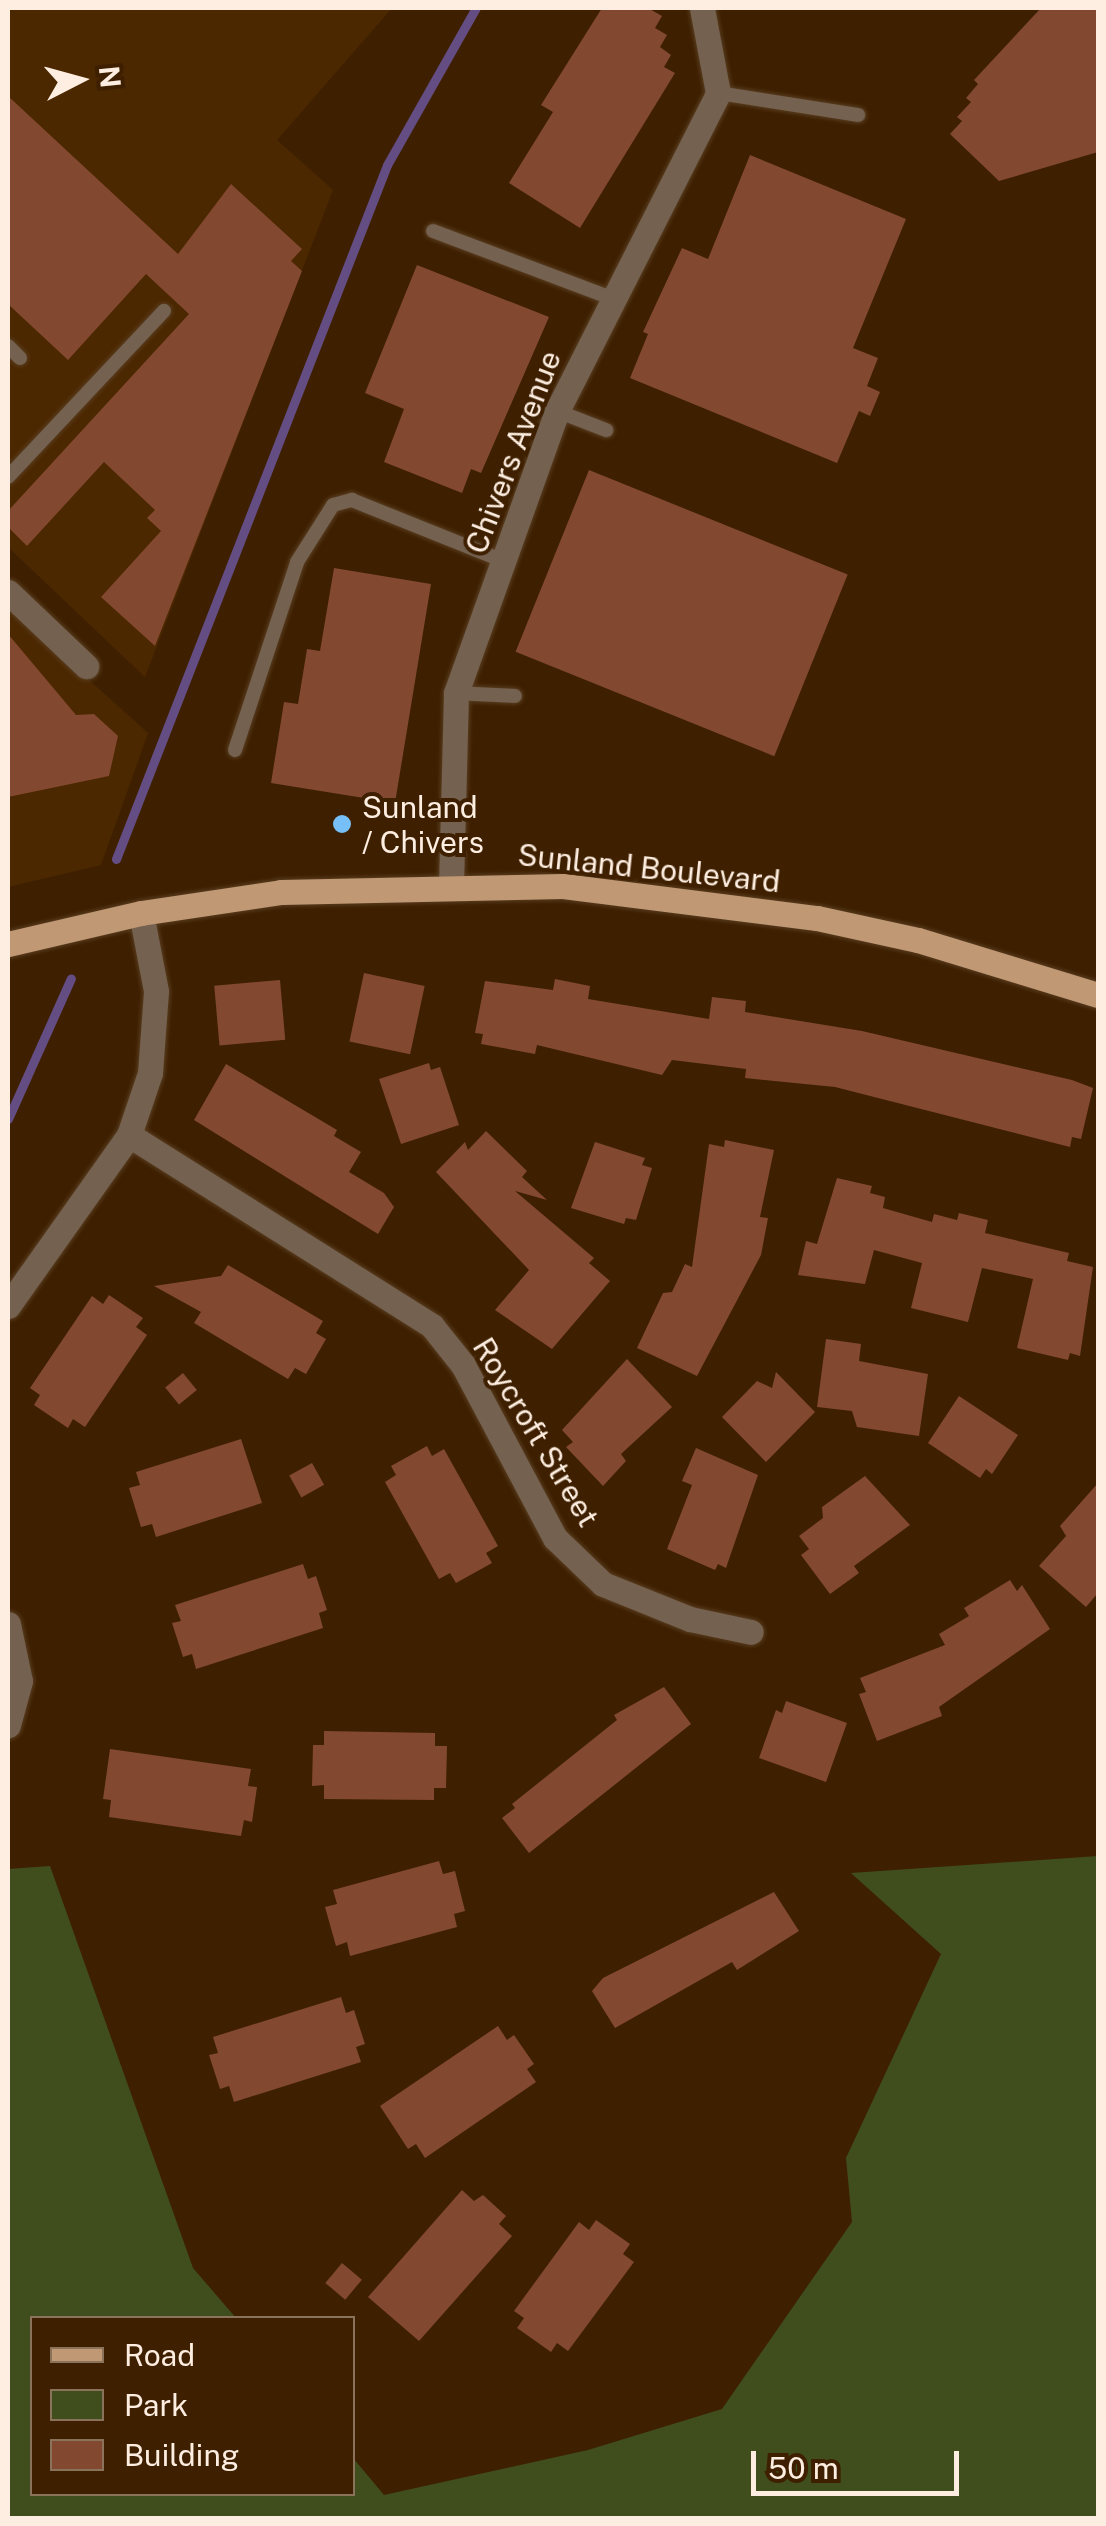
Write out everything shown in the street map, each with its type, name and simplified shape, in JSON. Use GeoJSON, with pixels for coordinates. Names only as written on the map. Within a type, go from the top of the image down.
{"type":"FeatureCollection","features":[{"type":"Feature","properties":{"kind":"main road","name":"Sunland Boulevard"},"geometry":{"type":"LineString","coordinates":[[8,944],[141,913],[281,892],[451,885],[646,894],[817,918],[918,940],[1098,995]]}},
{"type":"Feature","properties":{"kind":"street"},"geometry":{"type":"LineString","coordinates":[[702,8],[718,93]]}},
{"type":"Feature","properties":{"kind":"street","name":"Chivers Avenue"},"geometry":{"type":"LineString","coordinates":[[451,885],[456,694],[557,411],[718,93]]}},
{"type":"Feature","properties":{"kind":"street"},"geometry":{"type":"LineString","coordinates":[[8,592],[86,666]]}},
{"type":"Feature","properties":{"kind":"street"},"geometry":{"type":"LineString","coordinates":[[8,1306],[129,1134],[150,1073],[156,991],[141,913]]}},
{"type":"Feature","properties":{"kind":"street","name":"Roycroft Street"},"geometry":{"type":"LineString","coordinates":[[129,1134],[432,1326],[463,1365],[555,1538],[603,1584],[690,1619],[752,1632]]}},
{"type":"Feature","properties":{"kind":"street"},"geometry":{"type":"LineString","coordinates":[[8,1624],[20,1681],[8,1725]]}},
{"type":"Feature","properties":{"kind":"lane"},"geometry":{"type":"LineString","coordinates":[[718,93],[858,116]]}},
{"type":"Feature","properties":{"kind":"lane"},"geometry":{"type":"LineString","coordinates":[[433,231],[614,299]]}},
{"type":"Feature","properties":{"kind":"lane"},"geometry":{"type":"LineString","coordinates":[[8,476],[164,311]]}},
{"type":"Feature","properties":{"kind":"lane"},"geometry":{"type":"LineString","coordinates":[[8,346],[20,358]]}},
{"type":"Feature","properties":{"kind":"lane"},"geometry":{"type":"LineString","coordinates":[[557,411],[606,430]]}},
{"type":"Feature","properties":{"kind":"lane"},"geometry":{"type":"LineString","coordinates":[[235,750],[297,562],[333,505],[352,500],[504,561]]}},
{"type":"Feature","properties":{"kind":"lane"},"geometry":{"type":"LineString","coordinates":[[456,694],[515,696]]}},
{"type":"Feature","properties":{"kind":"shaded area"},"geometry":{"type":"Polygon","coordinates":[[[8,8],[392,8],[277,140],[333,190],[145,677],[8,547],[8,8]]]}},
{"type":"Feature","properties":{"kind":"shaded area"},"geometry":{"type":"Polygon","coordinates":[[[8,607],[148,733],[101,865],[8,887],[8,607]]]}},
{"type":"Feature","properties":{"kind":"green space"},"geometry":{"type":"Polygon","coordinates":[[[1098,1856],[1098,2518],[8,2518],[8,1869],[50,1866],[193,2268],[234,2316],[30,2316],[30,2496],[355,2496],[355,2460],[384,2495],[588,2450],[722,2409],[852,2222],[846,2158],[941,1954],[851,1873],[1098,1856]]]}},
{"type":"Feature","properties":{"kind":"building"},"geometry":{"type":"Polygon","coordinates":[[[602,8],[648,8],[662,16],[655,28],[667,35],[660,47],[671,55],[664,67],[675,73],[580,228],[509,183],[553,112],[541,105],[602,8]]]}},
{"type":"Feature","properties":{"kind":"building"},"geometry":{"type":"Polygon","coordinates":[[[1041,8],[1098,8],[1098,152],[999,181],[950,134],[962,121],[957,117],[971,102],[966,98],[978,84],[974,80],[1041,8]]]}},
{"type":"Feature","properties":{"kind":"building"},"geometry":{"type":"Polygon","coordinates":[[[8,96],[178,254],[231,184],[302,249],[291,261],[302,271],[155,646],[101,597],[161,531],[147,518],[155,510],[104,462],[27,546],[8,527],[8,511],[189,314],[146,274],[68,360],[8,304],[8,96]]]}},
{"type":"Feature","properties":{"kind":"building"},"geometry":{"type":"Polygon","coordinates":[[[750,155],[906,219],[853,348],[878,358],[867,386],[880,392],[870,416],[859,411],[837,463],[630,378],[648,334],[643,332],[682,248],[708,259],[750,155]]]}},
{"type":"Feature","properties":{"kind":"building"},"geometry":{"type":"Polygon","coordinates":[[[417,265],[549,317],[481,473],[471,469],[462,493],[384,462],[404,409],[365,393],[417,265]]]}},
{"type":"Feature","properties":{"kind":"building"},"geometry":{"type":"Polygon","coordinates":[[[589,470],[848,575],[774,756],[516,652],[589,470]]]}},
{"type":"Feature","properties":{"kind":"building"},"geometry":{"type":"Polygon","coordinates":[[[334,568],[431,584],[395,803],[271,783],[284,702],[298,704],[307,649],[320,651],[334,568]]]}},
{"type":"Feature","properties":{"kind":"building"},"geometry":{"type":"Polygon","coordinates":[[[8,634],[76,715],[94,714],[118,736],[109,776],[8,797],[8,634]]]}},
{"type":"Feature","properties":{"kind":"building"},"geometry":{"type":"Polygon","coordinates":[[[364,973],[425,986],[410,1054],[349,1041],[364,973]]]}},
{"type":"Feature","properties":{"kind":"building"},"geometry":{"type":"Polygon","coordinates":[[[555,979],[590,986],[588,999],[709,1019],[712,997],[746,1001],[745,1012],[862,1031],[1072,1080],[1093,1088],[1081,1139],[1072,1137],[1070,1147],[835,1087],[745,1078],[746,1069],[672,1060],[662,1075],[537,1045],[535,1054],[481,1044],[483,1034],[475,1033],[485,981],[553,990],[555,979]]]}},
{"type":"Feature","properties":{"kind":"building"},"geometry":{"type":"Polygon","coordinates":[[[280,980],[285,1040],[219,1046],[214,986],[280,980]]]}},
{"type":"Feature","properties":{"kind":"building"},"geometry":{"type":"Polygon","coordinates":[[[429,1063],[431,1070],[440,1067],[459,1125],[401,1144],[379,1079],[429,1063]]]}},
{"type":"Feature","properties":{"kind":"building"},"geometry":{"type":"Polygon","coordinates":[[[226,1064],[337,1130],[334,1136],[361,1152],[349,1172],[384,1193],[394,1207],[378,1234],[194,1120],[226,1064]]]}},
{"type":"Feature","properties":{"kind":"building"},"geometry":{"type":"Polygon","coordinates":[[[486,1131],[527,1171],[522,1177],[547,1200],[515,1191],[594,1258],[589,1263],[610,1281],[552,1349],[495,1310],[529,1270],[436,1172],[465,1142],[468,1150],[486,1131]]]}},
{"type":"Feature","properties":{"kind":"building"},"geometry":{"type":"Polygon","coordinates":[[[725,1140],[774,1150],[760,1217],[768,1218],[761,1255],[697,1376],[637,1348],[663,1293],[672,1292],[685,1264],[692,1267],[709,1144],[724,1147],[725,1140]]]}},
{"type":"Feature","properties":{"kind":"building"},"geometry":{"type":"Polygon","coordinates":[[[595,1142],[645,1158],[642,1165],[652,1168],[636,1220],[626,1218],[624,1224],[571,1208],[595,1142]]]}},
{"type":"Feature","properties":{"kind":"building"},"geometry":{"type":"Polygon","coordinates":[[[837,1178],[872,1186],[870,1193],[885,1197],[883,1208],[932,1222],[934,1214],[957,1220],[959,1213],[988,1220],[985,1233],[1069,1253],[1067,1261],[1093,1267],[1080,1356],[1070,1353],[1068,1360],[1017,1348],[1033,1279],[982,1268],[968,1322],[911,1308],[922,1263],[874,1250],[865,1284],[798,1275],[806,1241],[817,1244],[837,1178]]]}},
{"type":"Feature","properties":{"kind":"building"},"geometry":{"type":"Polygon","coordinates":[[[228,1265],[323,1321],[316,1333],[326,1339],[306,1374],[295,1368],[288,1379],[194,1323],[201,1312],[154,1286],[221,1276],[228,1265]]]}},
{"type":"Feature","properties":{"kind":"building"},"geometry":{"type":"Polygon","coordinates":[[[109,1295],[143,1318],[136,1327],[147,1335],[85,1427],[73,1419],[68,1428],[34,1405],[40,1395],[30,1388],[92,1296],[103,1304],[109,1295]]]}},
{"type":"Feature","properties":{"kind":"building"},"geometry":{"type":"Polygon","coordinates":[[[826,1339],[861,1344],[859,1361],[928,1374],[919,1436],[857,1427],[852,1411],[817,1407],[826,1339]]]}},
{"type":"Feature","properties":{"kind":"building"},"geometry":{"type":"Polygon","coordinates":[[[627,1359],[672,1407],[621,1454],[626,1461],[603,1486],[566,1447],[573,1442],[562,1430],[627,1359]]]}},
{"type":"Feature","properties":{"kind":"building"},"geometry":{"type":"Polygon","coordinates":[[[776,1372],[815,1412],[766,1462],[722,1417],[757,1381],[772,1388],[776,1372]]]}},
{"type":"Feature","properties":{"kind":"building"},"geometry":{"type":"Polygon","coordinates":[[[183,1373],[197,1390],[179,1405],[165,1387],[183,1373]]]}},
{"type":"Feature","properties":{"kind":"building"},"geometry":{"type":"Polygon","coordinates":[[[959,1396],[1018,1435],[992,1474],[986,1469],[980,1478],[928,1443],[959,1396]]]}},
{"type":"Feature","properties":{"kind":"building"},"geometry":{"type":"Polygon","coordinates":[[[241,1439],[262,1503],[156,1537],[152,1524],[141,1527],[129,1488],[140,1485],[136,1472],[241,1439]]]}},
{"type":"Feature","properties":{"kind":"building"},"geometry":{"type":"Polygon","coordinates":[[[427,1446],[432,1456],[444,1449],[498,1546],[486,1553],[492,1563],[456,1583],[450,1573],[439,1579],[385,1482],[396,1475],[391,1466],[427,1446]]]}},
{"type":"Feature","properties":{"kind":"building"},"geometry":{"type":"Polygon","coordinates":[[[696,1448],[758,1475],[726,1568],[718,1564],[715,1570],[667,1549],[692,1485],[682,1481],[696,1448]]]}},
{"type":"Feature","properties":{"kind":"building"},"geometry":{"type":"Polygon","coordinates":[[[312,1463],[324,1485],[301,1497],[289,1476],[312,1463]]]}},
{"type":"Feature","properties":{"kind":"building"},"geometry":{"type":"Polygon","coordinates":[[[865,1476],[910,1525],[854,1566],[859,1573],[830,1594],[801,1555],[809,1549],[799,1536],[823,1518],[822,1507],[865,1476]]]}},
{"type":"Feature","properties":{"kind":"building"},"geometry":{"type":"Polygon","coordinates":[[[1098,1483],[1098,1593],[1086,1607],[1039,1566],[1066,1536],[1060,1526],[1098,1483]]]}},
{"type":"Feature","properties":{"kind":"building"},"geometry":{"type":"Polygon","coordinates":[[[303,1564],[308,1579],[316,1576],[327,1610],[319,1613],[323,1628],[196,1669],[192,1654],[183,1657],[172,1623],[181,1621],[175,1605],[303,1564]]]}},
{"type":"Feature","properties":{"kind":"building"},"geometry":{"type":"Polygon","coordinates":[[[1010,1580],[1017,1591],[1022,1585],[1050,1629],[939,1707],[942,1716],[877,1741],[859,1694],[866,1692],[860,1678],[945,1645],[939,1634],[969,1616],[964,1608],[1010,1580]]]}},
{"type":"Feature","properties":{"kind":"building"},"geometry":{"type":"Polygon","coordinates":[[[664,1687],[691,1724],[529,1853],[502,1818],[515,1808],[512,1804],[617,1720],[614,1715],[664,1687]]]}},
{"type":"Feature","properties":{"kind":"building"},"geometry":{"type":"Polygon","coordinates":[[[786,1701],[847,1723],[826,1782],[759,1758],[776,1710],[782,1713],[786,1701]]]}},
{"type":"Feature","properties":{"kind":"building"},"geometry":{"type":"Polygon","coordinates":[[[324,1731],[435,1733],[435,1746],[447,1746],[446,1788],[434,1788],[434,1800],[324,1799],[324,1785],[312,1786],[313,1745],[324,1745],[324,1731]]]}},
{"type":"Feature","properties":{"kind":"building"},"geometry":{"type":"Polygon","coordinates":[[[110,1749],[251,1769],[248,1786],[257,1787],[252,1822],[244,1820],[241,1836],[109,1817],[111,1800],[103,1799],[110,1749]]]}},
{"type":"Feature","properties":{"kind":"building"},"geometry":{"type":"Polygon","coordinates":[[[439,1861],[443,1874],[455,1871],[465,1911],[454,1914],[457,1927],[350,1956],[347,1942],[336,1946],[325,1907],[337,1904],[333,1890],[439,1861]]]}},
{"type":"Feature","properties":{"kind":"building"},"geometry":{"type":"Polygon","coordinates":[[[774,1892],[799,1931],[737,1970],[732,1962],[615,2028],[592,1991],[603,1978],[774,1892]]]}},
{"type":"Feature","properties":{"kind":"building"},"geometry":{"type":"Polygon","coordinates":[[[341,1997],[346,2013],[354,2010],[365,2044],[356,2047],[361,2062],[234,2102],[229,2086],[220,2089],[209,2055],[218,2053],[213,2037],[341,1997]]]}},
{"type":"Feature","properties":{"kind":"building"},"geometry":{"type":"Polygon","coordinates":[[[498,2026],[507,2040],[514,2035],[534,2064],[527,2069],[536,2082],[425,2158],[416,2144],[408,2149],[380,2106],[498,2026]]]}},
{"type":"Feature","properties":{"kind":"building"},"geometry":{"type":"Polygon","coordinates":[[[462,2190],[474,2201],[483,2195],[506,2216],[499,2224],[512,2236],[419,2341],[368,2297],[462,2190]]]}},
{"type":"Feature","properties":{"kind":"building"},"geometry":{"type":"Polygon","coordinates":[[[596,2220],[630,2244],[623,2254],[634,2262],[568,2351],[557,2343],[551,2352],[517,2328],[524,2318],[514,2311],[579,2222],[589,2230],[596,2220]]]}},
{"type":"Feature","properties":{"kind":"building"},"geometry":{"type":"Polygon","coordinates":[[[342,2263],[362,2280],[345,2300],[325,2283],[342,2263]]]}},
{"type":"Feature","properties":{"kind":"waterway"},"geometry":{"type":"LineString","coordinates":[[116,859],[387,165],[476,8]]}},
{"type":"Feature","properties":{"kind":"waterway"},"geometry":{"type":"LineString","coordinates":[[8,1119],[71,978]]}},
{"type":"Feature","properties":{"kind":"place","name":"Sunland / Chivers"},"geometry":{"type":"Point","coordinates":[342,824]}}]}
